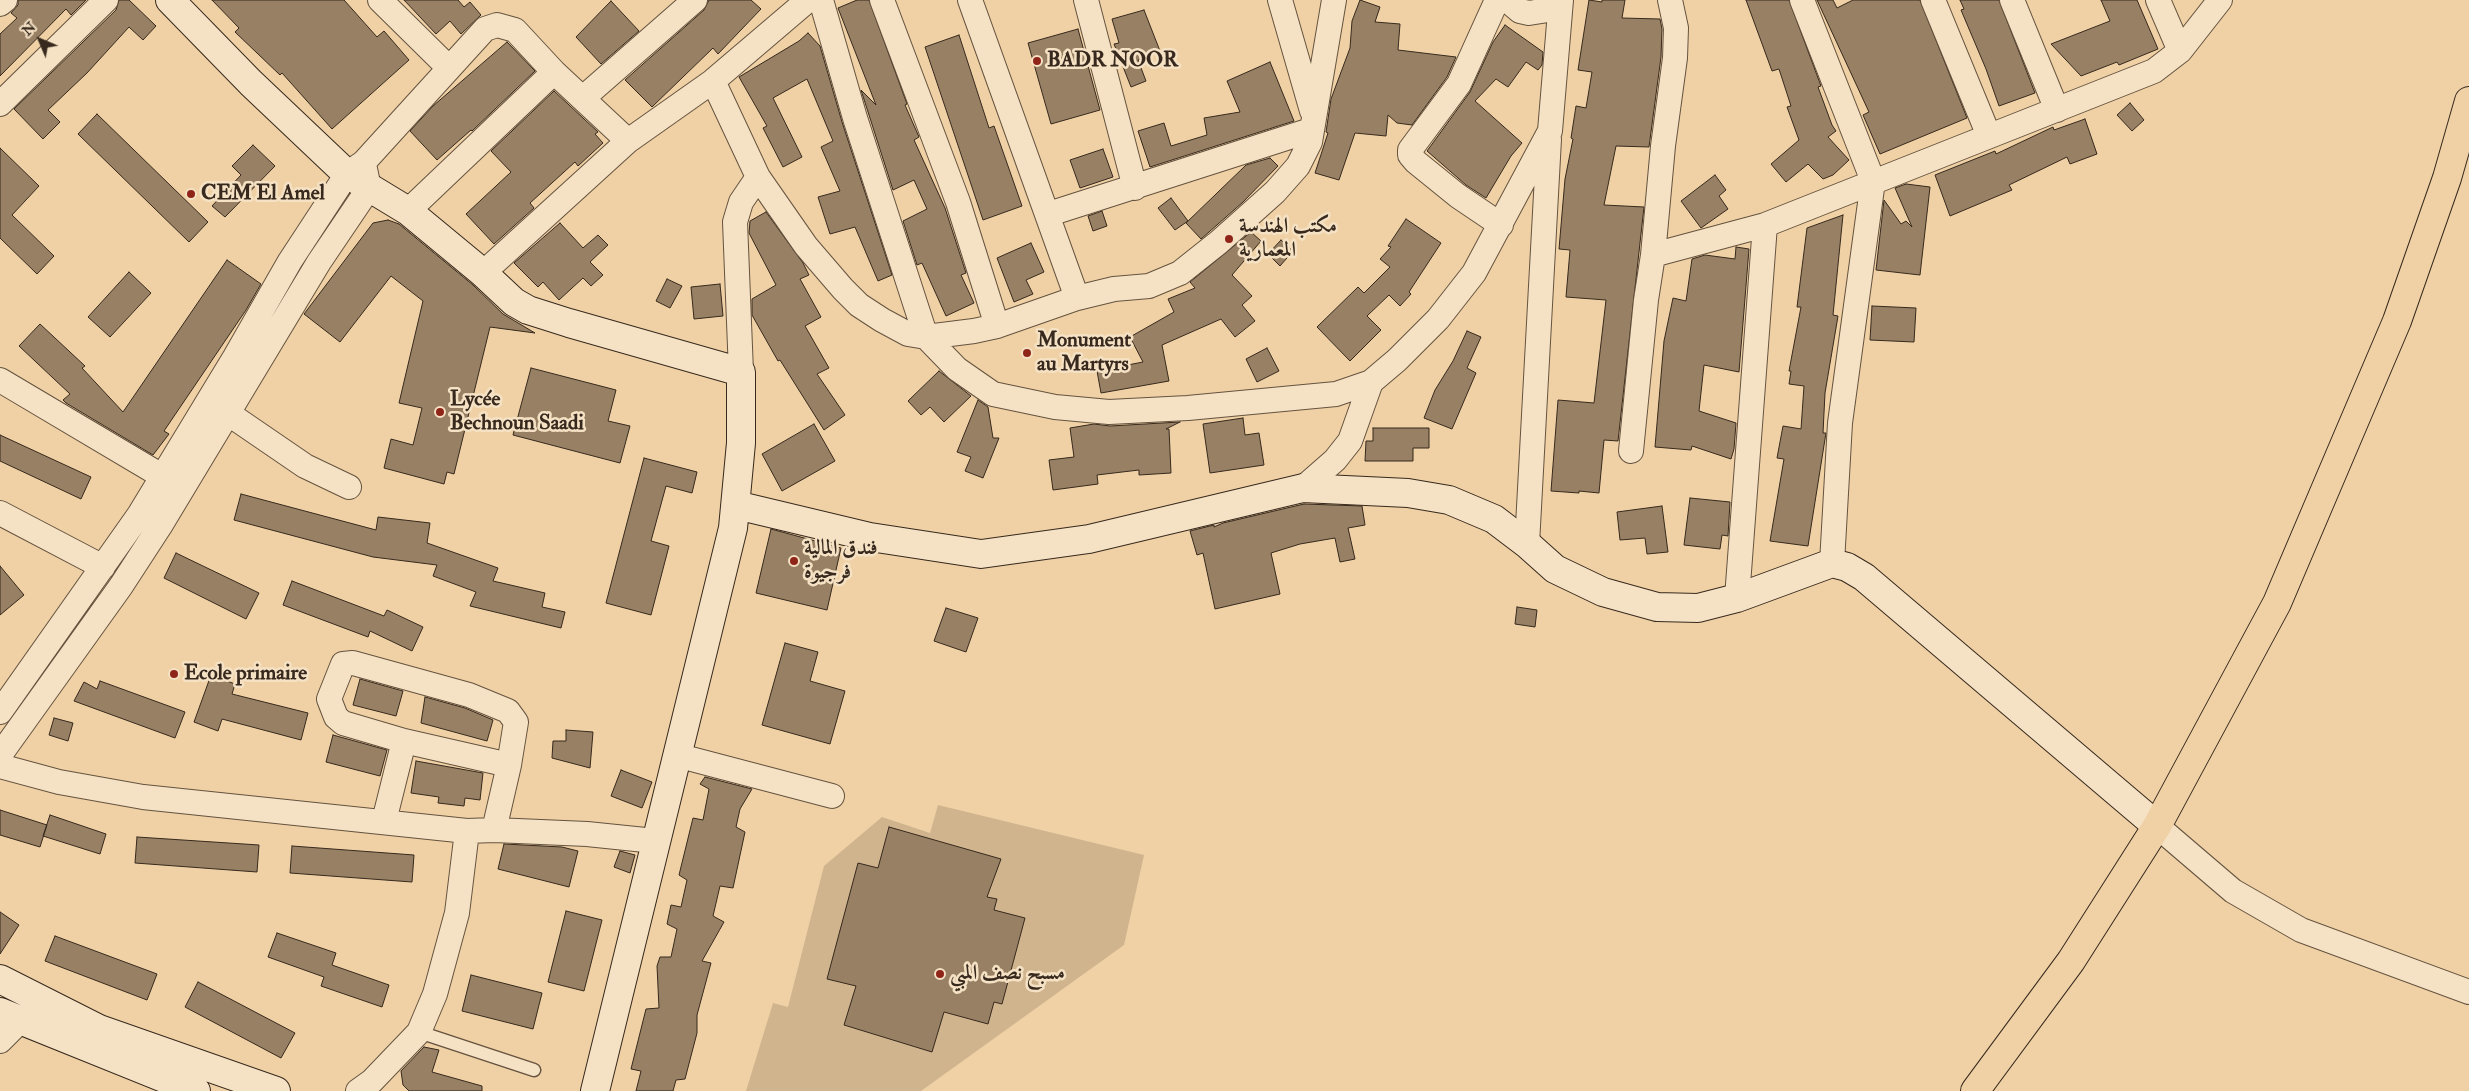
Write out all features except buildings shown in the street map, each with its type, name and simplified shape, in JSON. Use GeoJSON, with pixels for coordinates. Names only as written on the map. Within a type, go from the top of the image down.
{"type":"FeatureCollection","features":[{"type":"Feature","properties":{"kind":"main road"},"geometry":{"type":"LineString","coordinates":[[170,0],[251,83],[355,168],[369,188],[408,212],[483,273],[514,302],[528,310],[741,372],[741,444],[733,528],[595,1091]]}},
{"type":"Feature","properties":{"kind":"main road"},"geometry":{"type":"LineString","coordinates":[[1975,1091],[2071,961],[2157,826],[2277,603],[2397,321],[2447,178],[2469,101]]}},
{"type":"Feature","properties":{"kind":"main road"},"geometry":{"type":"LineString","coordinates":[[736,505],[870,537],[981,554],[1089,540],[1303,488],[1408,493],[1449,500],[1494,519],[1528,544],[1555,569],[1602,592],[1657,607],[1698,608],[1737,598],[1832,563],[1847,567],[1864,576],[2157,826]]}},
{"type":"Feature","properties":{"kind":"main road"},"geometry":{"type":"LineString","coordinates":[[0,979],[99,1029],[276,1091]]}},
{"type":"Feature","properties":{"kind":"main road"},"geometry":{"type":"LineString","coordinates":[[10,1016],[196,1091]]}},
{"type":"Feature","properties":{"kind":"street"},"geometry":{"type":"LineString","coordinates":[[0,4],[5,0]]}},
{"type":"Feature","properties":{"kind":"street"},"geometry":{"type":"LineString","coordinates":[[0,104],[106,0]]}},
{"type":"Feature","properties":{"kind":"street"},"geometry":{"type":"LineString","coordinates":[[380,0],[448,67]]}},
{"type":"Feature","properties":{"kind":"street"},"geometry":{"type":"LineString","coordinates":[[583,98],[696,0]]}},
{"type":"Feature","properties":{"kind":"street"},"geometry":{"type":"LineString","coordinates":[[483,273],[628,141],[712,81],[808,0]]}},
{"type":"Feature","properties":{"kind":"street"},"geometry":{"type":"LineString","coordinates":[[821,0],[855,118],[926,337],[957,369],[993,394],[1054,407],[1109,412],[1188,408],[1336,394],[1371,382],[1397,360],[1438,319],[1474,273],[1550,131]]}},
{"type":"Feature","properties":{"kind":"street"},"geometry":{"type":"LineString","coordinates":[[882,0],[958,202],[998,326]]}},
{"type":"Feature","properties":{"kind":"street"},"geometry":{"type":"LineString","coordinates":[[970,0],[1049,214],[1077,298]]}},
{"type":"Feature","properties":{"kind":"street"},"geometry":{"type":"LineString","coordinates":[[1086,0],[1135,188]]}},
{"type":"Feature","properties":{"kind":"street"},"geometry":{"type":"LineString","coordinates":[[1280,0],[1312,123]]}},
{"type":"Feature","properties":{"kind":"street"},"geometry":{"type":"LineString","coordinates":[[712,81],[758,177],[806,246],[859,305],[908,334],[926,337],[974,332],[998,326],[1077,298],[1114,290],[1149,286],[1180,273],[1220,242],[1275,192],[1298,166],[1310,142],[1334,0]]}},
{"type":"Feature","properties":{"kind":"street"},"geometry":{"type":"LineString","coordinates":[[1497,0],[1459,84],[1410,150],[1410,155],[1458,196],[1501,225]]}},
{"type":"Feature","properties":{"kind":"street"},"geometry":{"type":"LineString","coordinates":[[1514,5],[1539,13],[1548,10],[1560,0]]}},
{"type":"Feature","properties":{"kind":"street"},"geometry":{"type":"LineString","coordinates":[[1528,544],[1550,131],[1558,49],[1560,0]]}},
{"type":"Feature","properties":{"kind":"street"},"geometry":{"type":"LineString","coordinates":[[1631,451],[1646,300],[1654,255],[1663,146],[1675,58],[1676,28],[1670,0]]}},
{"type":"Feature","properties":{"kind":"street"},"geometry":{"type":"LineString","coordinates":[[1802,0],[1873,181],[1840,423],[1832,563]]}},
{"type":"Feature","properties":{"kind":"street"},"geometry":{"type":"LineString","coordinates":[[1933,0],[1989,136]]}},
{"type":"Feature","properties":{"kind":"street"},"geometry":{"type":"LineString","coordinates":[[2012,0],[2057,110]]}},
{"type":"Feature","properties":{"kind":"street"},"geometry":{"type":"LineString","coordinates":[[2158,0],[2180,51]]}},
{"type":"Feature","properties":{"kind":"street"},"geometry":{"type":"LineString","coordinates":[[1654,255],[1765,225],[2154,71],[2180,51],[2220,0]]}},
{"type":"Feature","properties":{"kind":"street"},"geometry":{"type":"LineString","coordinates":[[1514,5],[1558,49]]}},
{"type":"Feature","properties":{"kind":"street"},"geometry":{"type":"LineString","coordinates":[[0,712],[102,568],[163,476],[290,261],[355,168],[485,29],[497,25],[515,30],[554,72],[628,141]]}},
{"type":"Feature","properties":{"kind":"street"},"geometry":{"type":"LineString","coordinates":[[408,212],[554,72]]}},
{"type":"Feature","properties":{"kind":"street"},"geometry":{"type":"LineString","coordinates":[[1049,214],[1135,188],[1312,123]]}},
{"type":"Feature","properties":{"kind":"street"},"geometry":{"type":"LineString","coordinates":[[741,372],[735,222],[741,202],[758,177]]}},
{"type":"Feature","properties":{"kind":"street"},"geometry":{"type":"LineString","coordinates":[[0,755],[121,586],[229,414],[319,262],[369,188]]}},
{"type":"Feature","properties":{"kind":"street"},"geometry":{"type":"LineString","coordinates":[[1737,598],[1765,225]]}},
{"type":"Feature","properties":{"kind":"street"},"geometry":{"type":"LineString","coordinates":[[0,380],[183,489]]}},
{"type":"Feature","properties":{"kind":"street"},"geometry":{"type":"LineString","coordinates":[[1303,488],[1335,460],[1350,441],[1371,382]]}},
{"type":"Feature","properties":{"kind":"street"},"geometry":{"type":"LineString","coordinates":[[229,414],[305,466],[349,487]]}},
{"type":"Feature","properties":{"kind":"street"},"geometry":{"type":"LineString","coordinates":[[0,513],[102,568]]}},
{"type":"Feature","properties":{"kind":"street"},"geometry":{"type":"LineString","coordinates":[[494,830],[510,765],[516,722],[508,711],[469,696],[353,663],[343,664],[329,699],[336,717],[343,723],[404,741],[510,765]]}},
{"type":"Feature","properties":{"kind":"street"},"geometry":{"type":"LineString","coordinates":[[384,822],[404,741]]}},
{"type":"Feature","properties":{"kind":"street"},"geometry":{"type":"LineString","coordinates":[[676,755],[832,796]]}},
{"type":"Feature","properties":{"kind":"street"},"geometry":{"type":"LineString","coordinates":[[0,766],[60,782],[143,797],[466,831],[494,830],[587,834],[655,841]]}},
{"type":"Feature","properties":{"kind":"street"},"geometry":{"type":"LineString","coordinates":[[2157,826],[2233,891],[2301,930],[2469,992]]}},
{"type":"Feature","properties":{"kind":"street"},"geometry":{"type":"LineString","coordinates":[[358,1091],[372,1081],[419,1032],[435,994],[457,913],[466,831]]}},
{"type":"Feature","properties":{"kind":"street"},"geometry":{"type":"LineString","coordinates":[[0,1041],[10,1016]]}},
{"type":"Feature","properties":{"kind":"lane"},"geometry":{"type":"LineString","coordinates":[[419,1032],[534,1070]]}},
{"type":"Feature","properties":{"kind":"shaded area","name":"مسبح نصف المبي"},"geometry":{"type":"Polygon","coordinates":[[[938,805],[1144,855],[1124,945],[921,1091],[746,1091],[773,1003],[788,1007],[824,866],[882,817],[930,833],[938,805]]]}},
{"type":"Feature","properties":{"kind":"place","name":"BADR NOOR"},"geometry":{"type":"Point","coordinates":[1037,61]}},
{"type":"Feature","properties":{"kind":"place","name":"CEM El Amel"},"geometry":{"type":"Point","coordinates":[191,194]}},
{"type":"Feature","properties":{"kind":"place","name":"مكتب الهندسة المعمارية"},"geometry":{"type":"Point","coordinates":[1229,239]}},
{"type":"Feature","properties":{"kind":"place","name":"Monument au Martyrs"},"geometry":{"type":"Point","coordinates":[1027,353]}},
{"type":"Feature","properties":{"kind":"place","name":"Lycée Bechnoun Saadi"},"geometry":{"type":"Point","coordinates":[440,412]}},
{"type":"Feature","properties":{"kind":"place","name":"فندق المالية فرجيوة"},"geometry":{"type":"Point","coordinates":[794,561]}},
{"type":"Feature","properties":{"kind":"place","name":"Ecole primaire"},"geometry":{"type":"Point","coordinates":[174,674]}},
{"type":"Feature","properties":{"kind":"place","name":"مسبح نصف المبي"},"geometry":{"type":"Point","coordinates":[940,974]}}]}
